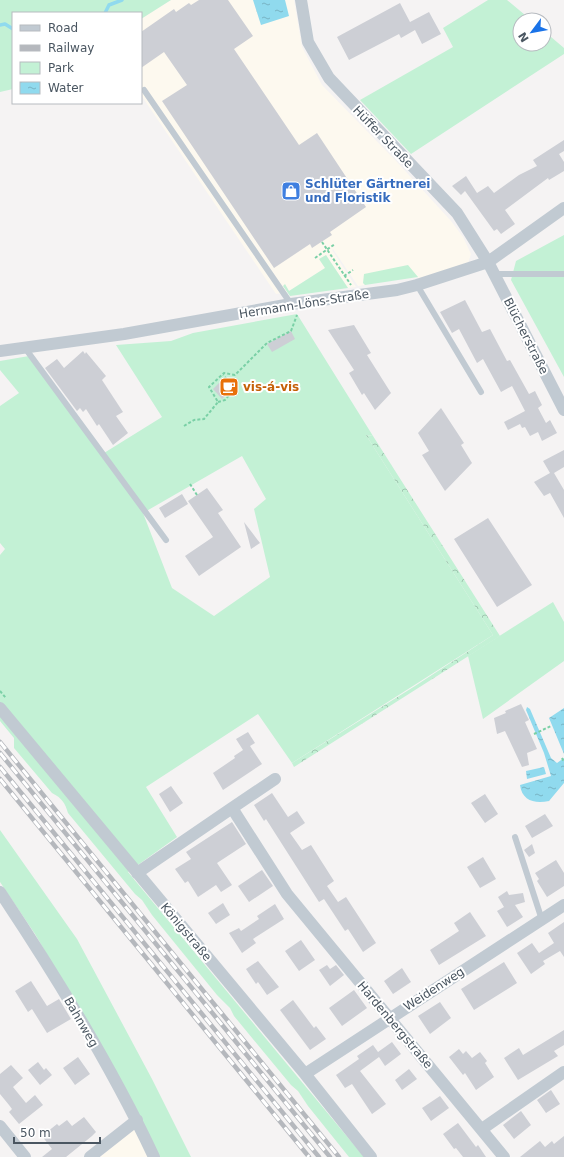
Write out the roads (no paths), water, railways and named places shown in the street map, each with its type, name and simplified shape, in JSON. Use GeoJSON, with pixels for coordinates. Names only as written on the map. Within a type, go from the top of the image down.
{"type":"FeatureCollection","features":[{"type":"Feature","properties":{"kind":"street","name":"Hüffer Straße"},"geometry":{"type":"LineString","coordinates":[[301,0],[308,42],[329,78],[457,214],[488,262]]}},
{"type":"Feature","properties":{"kind":"street","name":"Hermann-Löns-Straße"},"geometry":{"type":"LineString","coordinates":[[0,351],[124,334],[293,304],[397,290],[417,285],[488,262],[564,208]]}},
{"type":"Feature","properties":{"kind":"street","name":"Blücherstraße"},"geometry":{"type":"LineString","coordinates":[[488,262],[564,410]]}},
{"type":"Feature","properties":{"kind":"street","name":"Königstraße"},"geometry":{"type":"LineString","coordinates":[[0,708],[305,1074],[371,1157]]}},
{"type":"Feature","properties":{"kind":"street"},"geometry":{"type":"LineString","coordinates":[[137,873],[275,778]]}},
{"type":"Feature","properties":{"kind":"street","name":"Hardenbergstraße"},"geometry":{"type":"LineString","coordinates":[[232,808],[287,894],[504,1157]]}},
{"type":"Feature","properties":{"kind":"street","name":"Bahnweg"},"geometry":{"type":"LineString","coordinates":[[0,892],[38,950],[137,1120],[154,1157]]}},
{"type":"Feature","properties":{"kind":"street","name":"Weidenweg"},"geometry":{"type":"LineString","coordinates":[[305,1074],[564,905]]}},
{"type":"Feature","properties":{"kind":"street"},"geometry":{"type":"LineString","coordinates":[[482,1129],[564,1072]]}},
{"type":"Feature","properties":{"kind":"street"},"geometry":{"type":"LineString","coordinates":[[90,1157],[137,1120]]}},
{"type":"Feature","properties":{"kind":"street"},"geometry":{"type":"LineString","coordinates":[[0,1126],[25,1157]]}},
{"type":"Feature","properties":{"kind":"lane"},"geometry":{"type":"LineString","coordinates":[[144,90],[293,304]]}},
{"type":"Feature","properties":{"kind":"lane"},"geometry":{"type":"LineString","coordinates":[[494,274],[564,274]]}},
{"type":"Feature","properties":{"kind":"lane"},"geometry":{"type":"LineString","coordinates":[[417,285],[481,392]]}},
{"type":"Feature","properties":{"kind":"lane"},"geometry":{"type":"LineString","coordinates":[[25,348],[166,540]]}},
{"type":"Feature","properties":{"kind":"lane"},"geometry":{"type":"LineString","coordinates":[[515,837],[542,920]]}},
{"type":"Feature","properties":{"kind":"water"},"geometry":{"type":"Polygon","coordinates":[[[253,0],[285,0],[289,16],[261,25],[253,0]]]}},
{"type":"Feature","properties":{"kind":"water"},"geometry":{"type":"Polygon","coordinates":[[[527,707],[530,709],[551,758],[557,763],[564,758],[564,783],[549,801],[539,802],[530,800],[523,795],[521,790],[520,785],[551,776],[544,753],[526,710],[527,707]]]}},
{"type":"Feature","properties":{"kind":"water"},"geometry":{"type":"Polygon","coordinates":[[[564,708],[564,754],[549,718],[564,708]]]}},
{"type":"Feature","properties":{"kind":"water"},"geometry":{"type":"Polygon","coordinates":[[[544,767],[546,774],[527,779],[526,771],[544,767]]]}},
{"type":"Feature","properties":{"kind":"waterway"},"geometry":{"type":"LineString","coordinates":[[106,12],[109,5],[122,0]]}},
{"type":"Feature","properties":{"kind":"waterway"},"geometry":{"type":"LineString","coordinates":[[0,25],[5,24],[12,28]]}},
{"type":"Feature","properties":{"kind":"railway"},"geometry":{"type":"LineString","coordinates":[[0,742],[339,1157]]}},
{"type":"Feature","properties":{"kind":"railway"},"geometry":{"type":"LineString","coordinates":[[0,753],[330,1157]]}},
{"type":"Feature","properties":{"kind":"railway"},"geometry":{"type":"LineString","coordinates":[[0,767],[319,1157]]}},
{"type":"Feature","properties":{"kind":"railway"},"geometry":{"type":"LineString","coordinates":[[0,779],[309,1157]]}},
{"type":"Feature","properties":{"kind":"place","name":"Schlüter Gärtnerei und Floristik"},"geometry":{"type":"Point","coordinates":[291,191]}},
{"type":"Feature","properties":{"kind":"place","name":"vis-á-vis"},"geometry":{"type":"Point","coordinates":[229,387]}}]}
